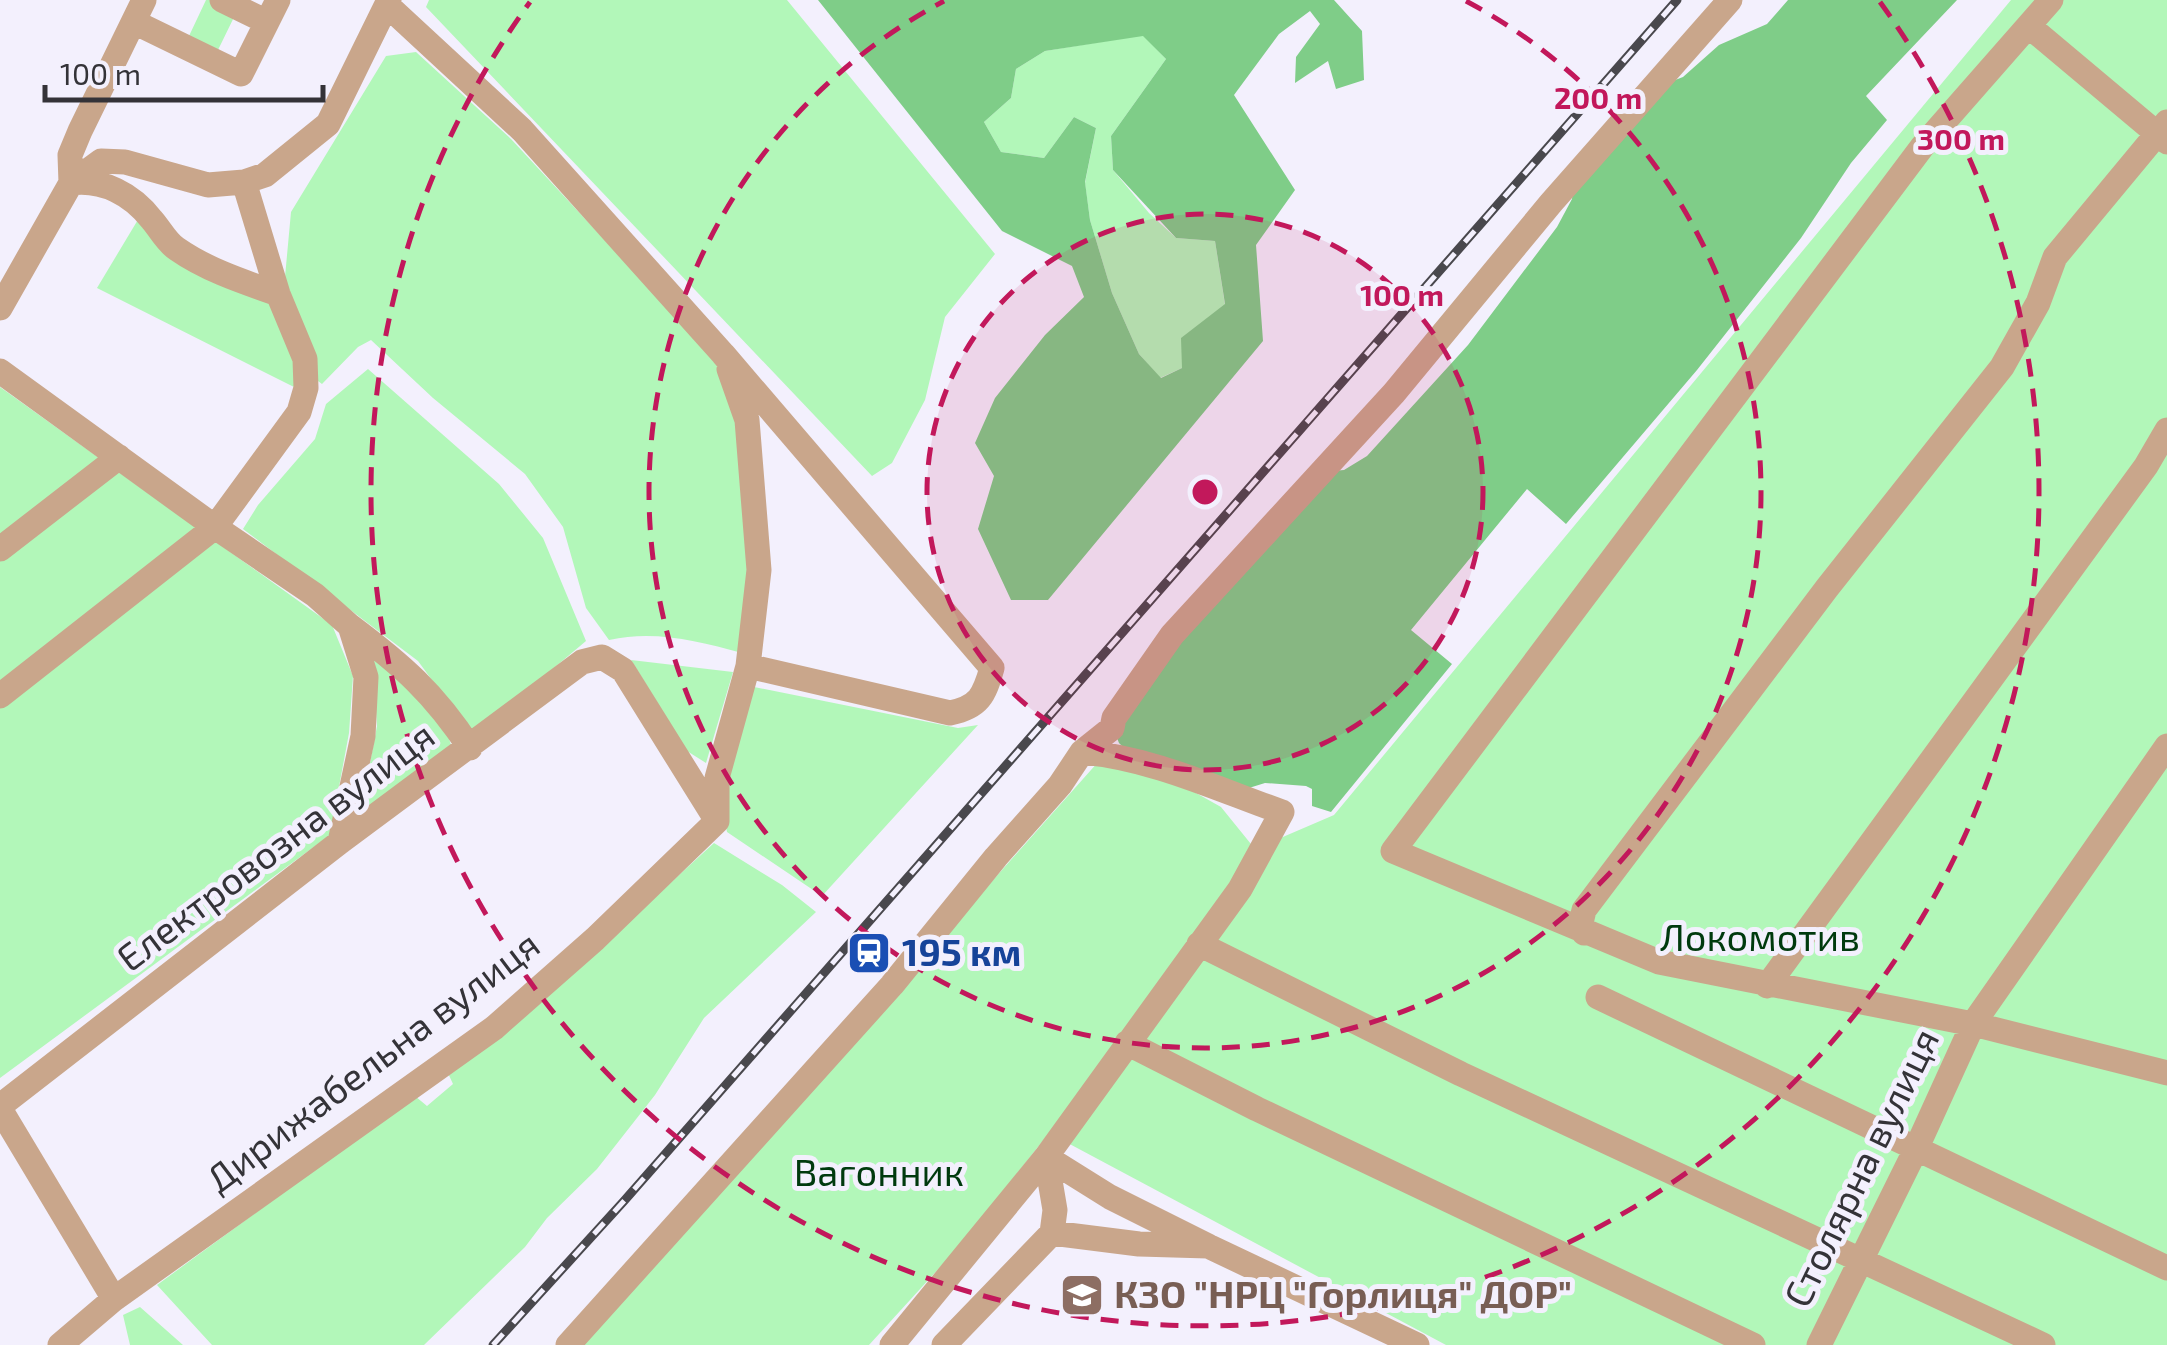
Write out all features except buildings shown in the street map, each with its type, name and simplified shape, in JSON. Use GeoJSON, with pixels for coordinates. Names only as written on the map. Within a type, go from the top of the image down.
{"type":"FeatureCollection","features":[{"type":"Feature","properties":{"kind":"street"},"geometry":{"type":"LineString","coordinates":[[71,183],[70,156],[75,143],[139,11],[242,74],[272,11],[222,0]]}},
{"type":"Feature","properties":{"kind":"street"},"geometry":{"type":"LineString","coordinates":[[568,1345],[892,984],[996,856],[1060,785],[1082,752],[1112,728],[1114,718],[1172,635],[1394,393],[1551,204],[1730,0]]}},
{"type":"Feature","properties":{"kind":"street"},"geometry":{"type":"LineString","coordinates":[[2051,0],[1922,146],[1393,852],[1659,962],[1973,1024],[2166,1071]]}},
{"type":"Feature","properties":{"kind":"street"},"geometry":{"type":"LineString","coordinates":[[0,308],[71,183],[101,161],[125,162],[208,185],[244,182],[265,175],[328,124],[388,2],[522,130],[724,354],[992,668],[984,696],[972,709],[950,713],[748,666]]}},
{"type":"Feature","properties":{"kind":"street"},"geometry":{"type":"LineString","coordinates":[[1584,933],[1584,910],[1827,588],[2002,366],[2038,304],[2055,258],[2164,133],[2030,27]]}},
{"type":"Feature","properties":{"kind":"street"},"geometry":{"type":"LineString","coordinates":[[0,696],[215,527],[299,412],[306,388],[305,359],[278,294],[244,182]]}},
{"type":"Feature","properties":{"kind":"street"},"geometry":{"type":"LineString","coordinates":[[71,183],[107,184],[144,210],[174,248],[228,276],[278,294]]}},
{"type":"Feature","properties":{"kind":"street"},"geometry":{"type":"LineString","coordinates":[[717,820],[717,778],[748,666],[759,570],[748,420],[724,354]]}},
{"type":"Feature","properties":{"kind":"street"},"geometry":{"type":"LineString","coordinates":[[0,371],[315,595],[417,679],[470,748]]}},
{"type":"Feature","properties":{"kind":"street"},"geometry":{"type":"LineString","coordinates":[[1767,986],[2146,466],[2167,430]]}},
{"type":"Feature","properties":{"kind":"street"},"geometry":{"type":"LineString","coordinates":[[0,549],[119,457]]}},
{"type":"Feature","properties":{"kind":"street"},"geometry":{"type":"LineString","coordinates":[[340,842],[363,736],[366,677],[350,626]]}},
{"type":"Feature","properties":{"kind":"street","name":"Електровозна вулиця"},"geometry":{"type":"LineString","coordinates":[[0,1108],[340,842],[582,662],[602,657],[623,670],[717,820]]}},
{"type":"Feature","properties":{"kind":"street","name":"Столярна вулиця"},"geometry":{"type":"LineString","coordinates":[[1819,1345],[1973,1024],[2167,746]]}},
{"type":"Feature","properties":{"kind":"street"},"geometry":{"type":"LineString","coordinates":[[892,1345],[1046,1157],[1240,889],[1282,812],[1187,777],[1113,755],[1082,752]]}},
{"type":"Feature","properties":{"kind":"street","name":"Дирижабельна вулиця"},"geometry":{"type":"LineString","coordinates":[[60,1345],[114,1300],[494,1028],[595,939],[717,820]]}},
{"type":"Feature","properties":{"kind":"street"},"geometry":{"type":"LineString","coordinates":[[1198,944],[1460,1074],[2043,1345]]}},
{"type":"Feature","properties":{"kind":"street"},"geometry":{"type":"LineString","coordinates":[[1598,997],[2167,1268]]}},
{"type":"Feature","properties":{"kind":"street"},"geometry":{"type":"LineString","coordinates":[[1127,1043],[1752,1345]]}},
{"type":"Feature","properties":{"kind":"street"},"geometry":{"type":"LineString","coordinates":[[0,1108],[114,1300]]}},
{"type":"Feature","properties":{"kind":"street"},"geometry":{"type":"LineString","coordinates":[[944,1345],[1052,1234],[1056,1210],[1046,1157]]}},
{"type":"Feature","properties":{"kind":"street"},"geometry":{"type":"LineString","coordinates":[[1046,1157],[1110,1196],[1208,1246],[1417,1345]]}},
{"type":"Feature","properties":{"kind":"street"},"geometry":{"type":"LineString","coordinates":[[1052,1234],[1139,1244],[1208,1246]]}},
{"type":"Feature","properties":{"kind":"green space"},"geometry":{"type":"Polygon","coordinates":[[[206,0],[237,11],[218,50],[189,36],[206,0]]]}},
{"type":"Feature","properties":{"kind":"green space"},"geometry":{"type":"Polygon","coordinates":[[[429,0],[787,0],[995,254],[945,317],[925,400],[892,463],[872,476],[426,7],[429,0]]]}},
{"type":"Feature","properties":{"kind":"green space"},"geometry":{"type":"Polygon","coordinates":[[[818,0],[1334,0],[1362,31],[1364,80],[1336,89],[1328,61],[1295,83],[1296,57],[1320,24],[1310,11],[1279,34],[1234,95],[1295,190],[1256,245],[1263,341],[1048,600],[1011,600],[978,529],[994,476],[975,443],[995,398],[1045,335],[1084,297],[1072,266],[1002,231],[818,0]],[[1143,36],[1045,51],[1016,69],[1011,98],[984,122],[1001,152],[1044,158],[1074,117],[1096,128],[1085,182],[1090,220],[1112,293],[1139,354],[1161,378],[1182,368],[1181,338],[1225,304],[1215,241],[1176,238],[1113,170],[1111,136],[1166,59],[1143,36]]]}},
{"type":"Feature","properties":{"kind":"green space"},"geometry":{"type":"Polygon","coordinates":[[[1788,0],[1957,0],[1866,96],[1887,120],[1851,163],[1801,238],[1697,370],[1566,524],[1527,489],[1411,630],[1452,664],[1331,812],[1312,806],[1312,789],[1306,786],[1265,783],[1236,792],[1127,751],[1115,733],[1139,688],[1321,472],[1344,470],[1367,456],[1468,345],[1557,227],[1572,199],[1573,187],[1662,85],[1683,77],[1719,45],[1767,24],[1788,0]]]}},
{"type":"Feature","properties":{"kind":"green space","name":"Локомотив"},"geometry":{"type":"Polygon","coordinates":[[[2011,0],[2167,0],[2167,1345],[1446,1345],[1049,1133],[962,1243],[869,1345],[579,1345],[1099,761],[1164,775],[1221,807],[1255,849],[1334,815],[2011,0]]]}},
{"type":"Feature","properties":{"kind":"green space"},"geometry":{"type":"Polygon","coordinates":[[[1143,35],[1166,59],[1111,136],[1113,170],[1176,238],[1215,241],[1225,305],[1182,338],[1182,368],[1160,378],[1139,354],[1112,293],[1090,220],[1085,183],[1096,128],[1074,117],[1044,158],[1001,152],[984,122],[1011,98],[1016,69],[1045,51],[1143,35]]]}},
{"type":"Feature","properties":{"kind":"green space"},"geometry":{"type":"Polygon","coordinates":[[[416,52],[511,139],[716,360],[737,420],[750,572],[742,653],[659,637],[609,640],[586,608],[563,527],[525,474],[433,398],[371,340],[358,347],[322,384],[314,378],[285,277],[291,212],[386,56],[416,52]]]}},
{"type":"Feature","properties":{"kind":"green space"},"geometry":{"type":"Polygon","coordinates":[[[142,213],[270,299],[292,354],[298,389],[97,288],[142,213]]]}},
{"type":"Feature","properties":{"kind":"green space"},"geometry":{"type":"Polygon","coordinates":[[[368,369],[499,484],[543,538],[586,641],[473,736],[418,661],[243,529],[258,505],[315,439],[326,404],[368,369]]]}},
{"type":"Feature","properties":{"kind":"green space"},"geometry":{"type":"Polygon","coordinates":[[[0,387],[332,625],[353,676],[349,733],[330,835],[0,1078],[0,387]]]}},
{"type":"Feature","properties":{"kind":"green space"},"geometry":{"type":"Polygon","coordinates":[[[372,650],[445,726],[451,745],[374,809],[363,800],[377,726],[372,650]]]}},
{"type":"Feature","properties":{"kind":"green space"},"geometry":{"type":"Polygon","coordinates":[[[631,660],[733,672],[706,763],[687,751],[631,660]]]}},
{"type":"Feature","properties":{"kind":"green space"},"geometry":{"type":"Polygon","coordinates":[[[754,687],[958,728],[978,725],[822,896],[727,832],[726,776],[754,687]]]}},
{"type":"Feature","properties":{"kind":"green space"},"geometry":{"type":"Polygon","coordinates":[[[714,843],[782,885],[816,912],[704,1018],[655,1095],[597,1169],[547,1218],[525,1247],[424,1345],[212,1345],[157,1285],[415,1096],[427,1106],[453,1084],[447,1071],[608,940],[714,843]]]}},
{"type":"Feature","properties":{"kind":"green space"},"geometry":{"type":"Polygon","coordinates":[[[140,1307],[183,1345],[130,1345],[123,1315],[140,1307]]]}},
{"type":"Feature","properties":{"kind":"railway"},"geometry":{"type":"LineString","coordinates":[[493,1345],[624,1201],[1677,0]]}},
{"type":"Feature","properties":{"kind":"place","name":"195 км"},"geometry":{"type":"Point","coordinates":[869,953]}},
{"type":"Feature","properties":{"kind":"place","name":"КЗО \"НРЦ \"Горлиця\" ДОР\""},"geometry":{"type":"Point","coordinates":[1082,1295]}},
{"type":"Feature","properties":{"kind":"park label","name":"Вагонник"},"geometry":{"type":"Point","coordinates":[879,1173]}}]}
